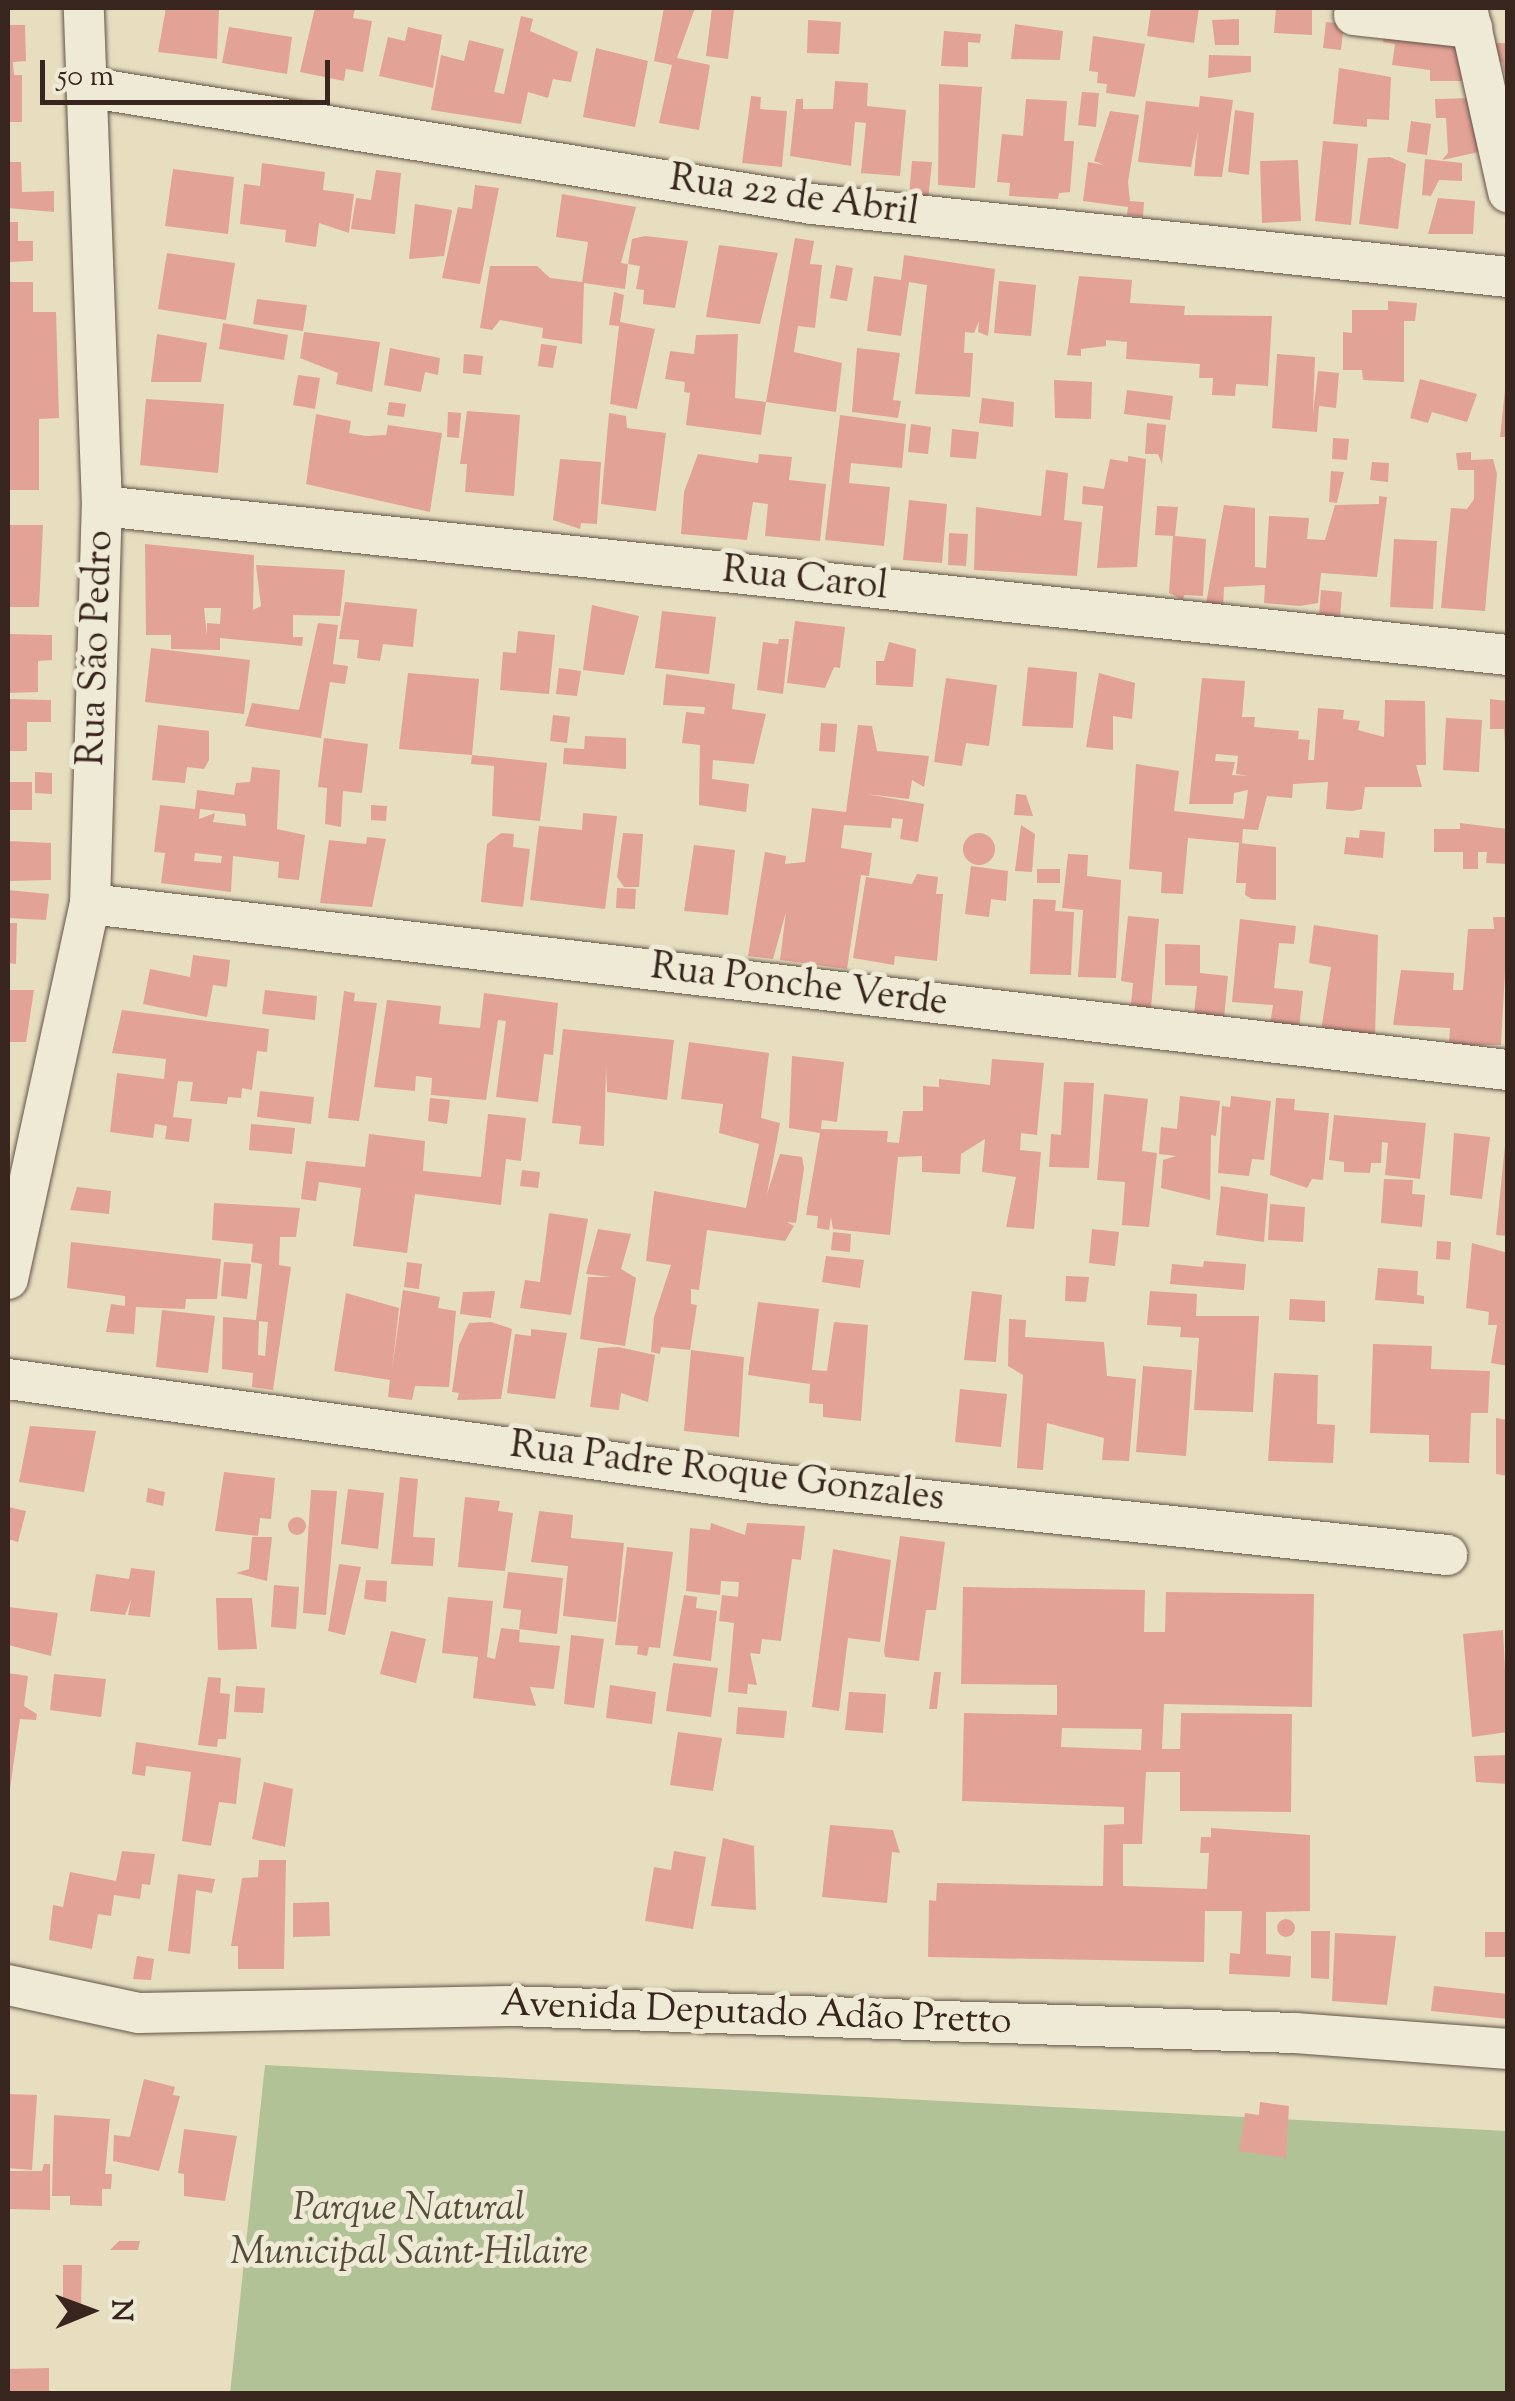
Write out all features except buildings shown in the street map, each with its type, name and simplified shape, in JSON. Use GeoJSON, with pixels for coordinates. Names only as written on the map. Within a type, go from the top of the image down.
{"type":"FeatureCollection","features":[{"type":"Feature","properties":{"kind":"street","name":"Rua São Pedro"},"geometry":{"type":"LineString","coordinates":[[8,1279],[90,904],[102,506],[84,8]]}},
{"type":"Feature","properties":{"kind":"street"},"geometry":{"type":"LineString","coordinates":[[1354,16],[1469,18],[1508,192]]}},
{"type":"Feature","properties":{"kind":"street","name":"Rua 22 de Abril"},"geometry":{"type":"LineString","coordinates":[[86,87],[812,204],[1508,277]]}},
{"type":"Feature","properties":{"kind":"street","name":"Rua Carol"},"geometry":{"type":"LineString","coordinates":[[102,506],[1508,655]]}},
{"type":"Feature","properties":{"kind":"street","name":"Rua Ponche Verde"},"geometry":{"type":"LineString","coordinates":[[90,904],[1508,1070]]}},
{"type":"Feature","properties":{"kind":"street","name":"Rua Padre Roque Gonzales"},"geometry":{"type":"LineString","coordinates":[[8,1379],[774,1484],[1448,1555]]}},
{"type":"Feature","properties":{"kind":"street","name":"Avenida Deputado Adão Pretto"},"geometry":{"type":"LineString","coordinates":[[8,1985],[138,2013],[509,2006],[1294,2032],[1508,2049]]}},
{"type":"Feature","properties":{"kind":"green space","name":"Parque Natural Municipal Saint-Hilaire"},"geometry":{"type":"Polygon","coordinates":[[[265,2065],[1507,2131],[1507,2393],[230,2394],[265,2065]]]}}]}
